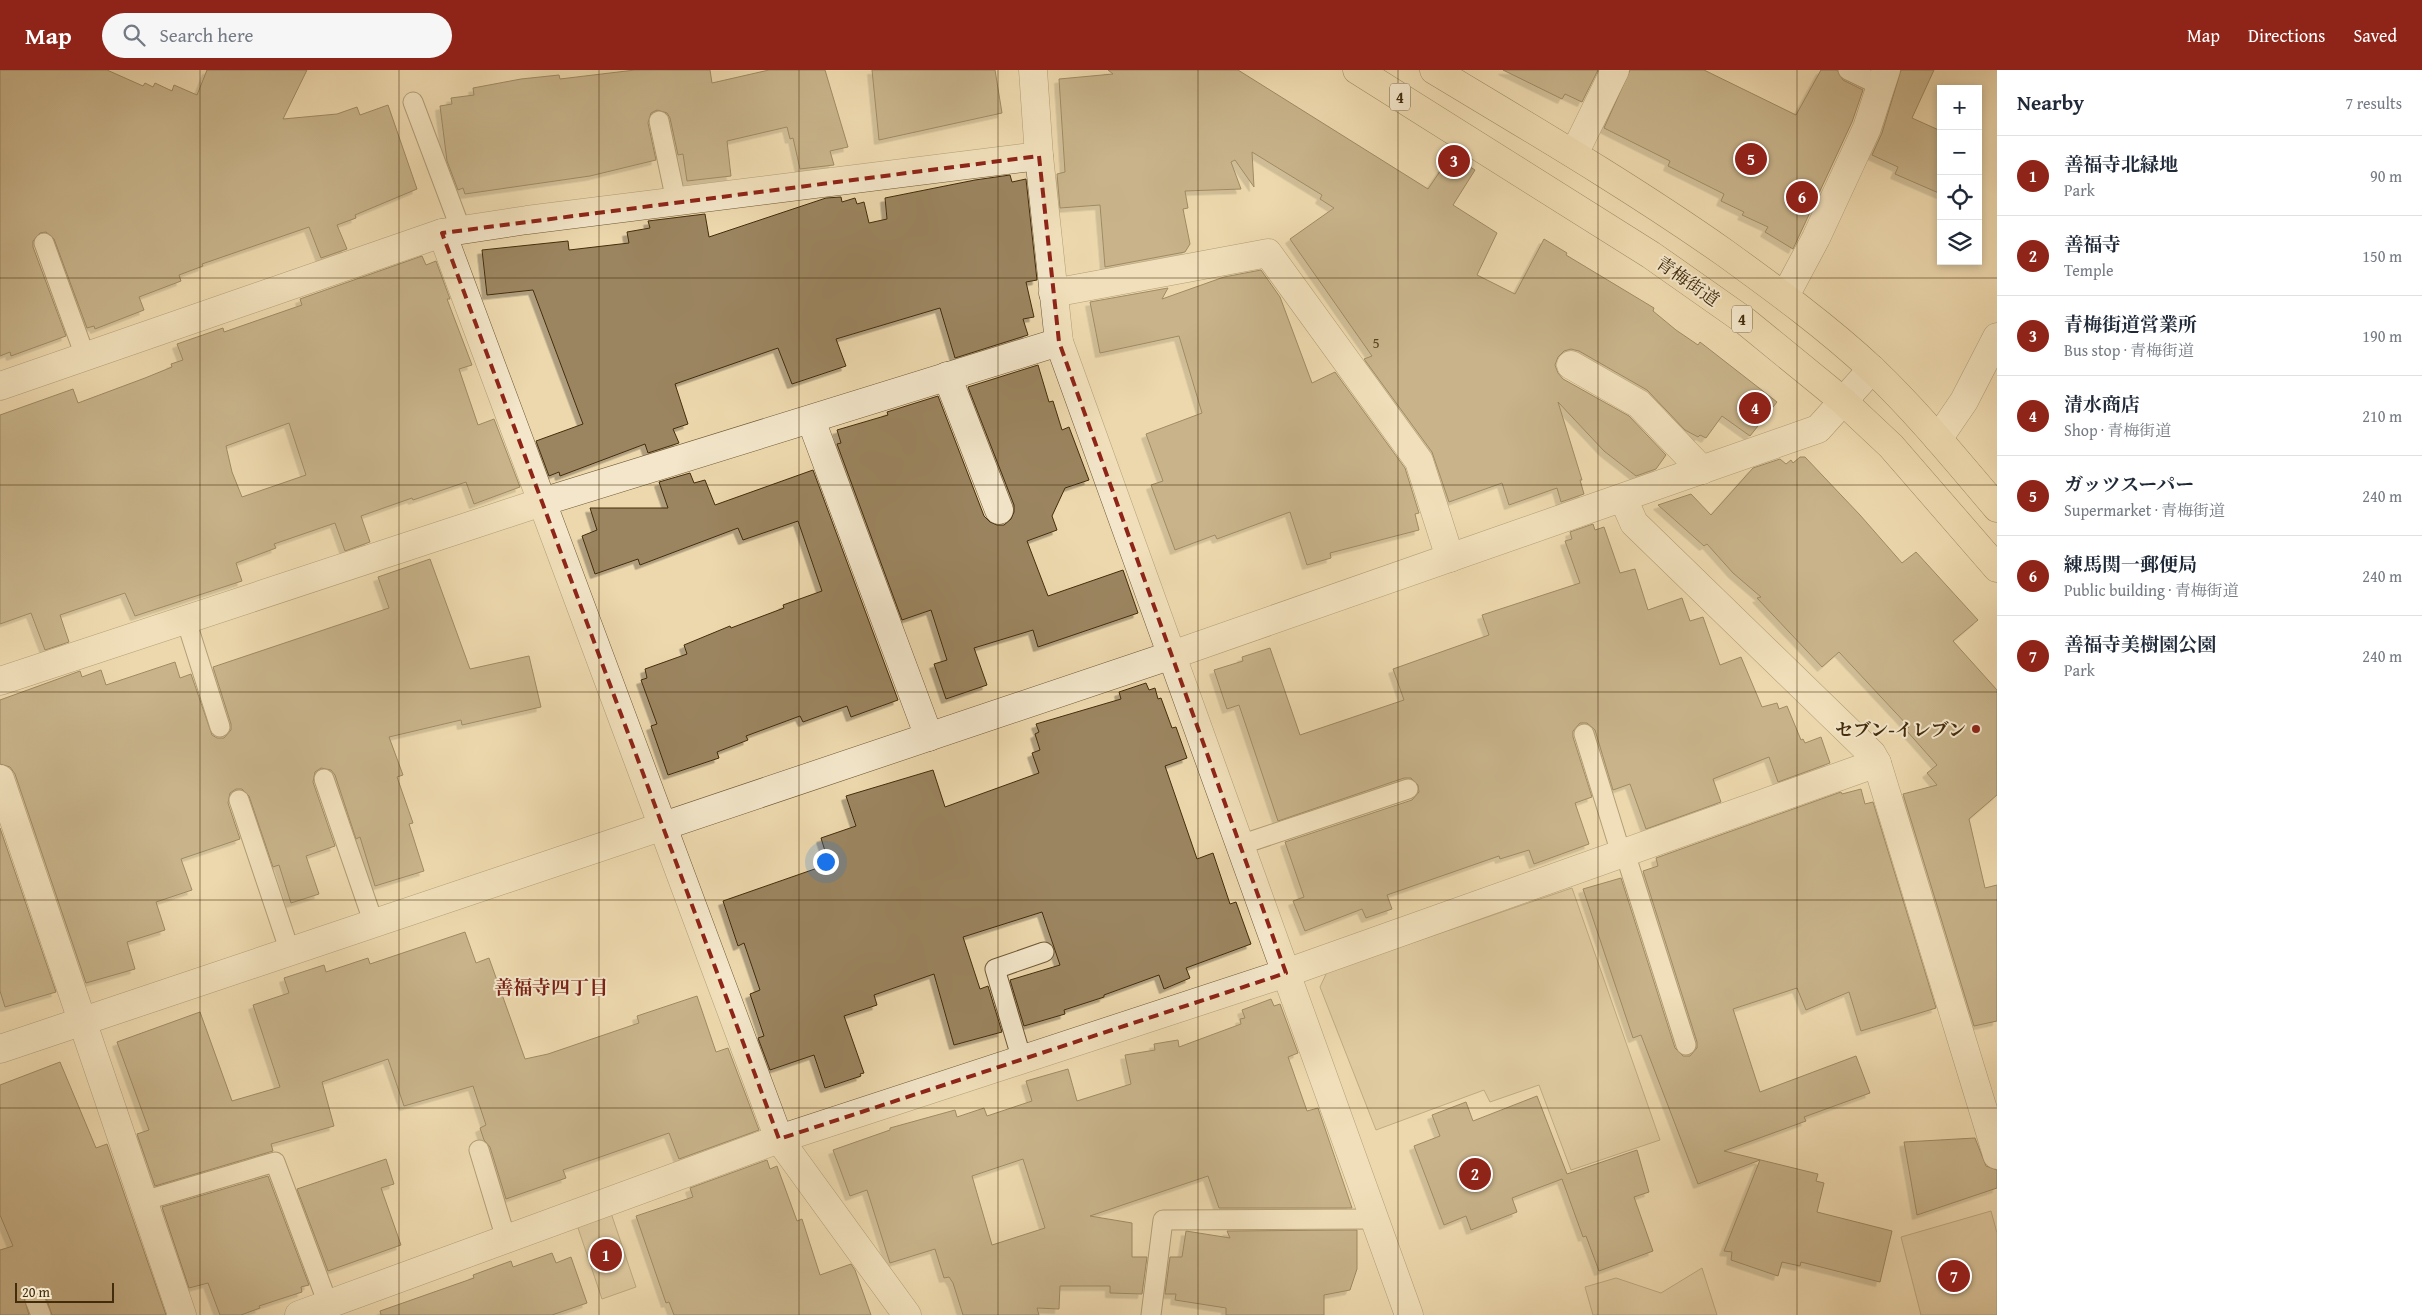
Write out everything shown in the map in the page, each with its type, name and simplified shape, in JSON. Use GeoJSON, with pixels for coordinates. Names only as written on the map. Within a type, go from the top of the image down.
{"type":"FeatureCollection","features":[{"type":"Feature","properties":{"kind":"main road","name":"青梅街道"},"geometry":{"type":"LineString","coordinates":[[1357,70],[1651,255],[1745,321],[1844,401],[1891,446],[1997,568]]}},
{"type":"Feature","properties":{"kind":"main road"},"geometry":{"type":"LineString","coordinates":[[1434,70],[1574,154],[1679,221],[1786,296],[1872,369],[1907,404],[1997,508]]}},
{"type":"Feature","properties":{"kind":"street"},"geometry":{"type":"LineString","coordinates":[[1033,70],[1039,156],[1059,342],[1409,1315]]}},
{"type":"Feature","properties":{"kind":"street"},"geometry":{"type":"LineString","coordinates":[[1574,154],[1616,70]]}},
{"type":"Feature","properties":{"kind":"street"},"geometry":{"type":"LineString","coordinates":[[1786,296],[1816,238],[1867,128],[1884,78]]}},
{"type":"Feature","properties":{"kind":"street"},"geometry":{"type":"LineString","coordinates":[[0,386],[452,231],[1039,156]]}},
{"type":"Feature","properties":{"kind":"street"},"geometry":{"type":"LineString","coordinates":[[452,231],[542,502],[779,1139],[907,1315]]}},
{"type":"Feature","properties":{"kind":"street"},"geometry":{"type":"LineString","coordinates":[[1053,293],[1268,253],[1419,462],[1450,558]]}},
{"type":"Feature","properties":{"kind":"street"},"geometry":{"type":"LineString","coordinates":[[1938,439],[1964,401],[1997,338]]}},
{"type":"Feature","properties":{"kind":"street"},"geometry":{"type":"LineString","coordinates":[[0,681],[542,502],[1059,342]]}},
{"type":"Feature","properties":{"kind":"street"},"geometry":{"type":"LineString","coordinates":[[1571,365],[1639,404],[1702,470]]}},
{"type":"Feature","properties":{"kind":"street"},"geometry":{"type":"LineString","coordinates":[[0,1049],[1172,655],[1818,429],[1872,369]]}},
{"type":"Feature","properties":{"kind":"street"},"geometry":{"type":"LineString","coordinates":[[947,376],[999,510]]}},
{"type":"Feature","properties":{"kind":"street"},"geometry":{"type":"LineString","coordinates":[[811,420],[929,737]]}},
{"type":"Feature","properties":{"kind":"street"},"geometry":{"type":"LineString","coordinates":[[1623,498],[1634,523],[1872,754],[1877,763],[1996,1149]]}},
{"type":"Feature","properties":{"kind":"street"},"geometry":{"type":"LineString","coordinates":[[299,1315],[779,1139],[1286,974],[1877,763]]}},
{"type":"Feature","properties":{"kind":"street"},"geometry":{"type":"LineString","coordinates":[[0,779],[182,1315]]}},
{"type":"Feature","properties":{"kind":"lane"},"geometry":{"type":"LineString","coordinates":[[1848,70],[1884,78]]}},
{"type":"Feature","properties":{"kind":"lane"},"geometry":{"type":"LineString","coordinates":[[413,102],[452,231]]}},
{"type":"Feature","properties":{"kind":"lane"},"geometry":{"type":"LineString","coordinates":[[659,121],[676,201]]}},
{"type":"Feature","properties":{"kind":"lane"},"geometry":{"type":"LineString","coordinates":[[44,243],[85,356]]}},
{"type":"Feature","properties":{"kind":"lane"},"geometry":{"type":"LineString","coordinates":[[186,620],[220,727]]}},
{"type":"Feature","properties":{"kind":"lane"},"geometry":{"type":"LineString","coordinates":[[1584,734],[1619,847],[1625,853],[1686,1045]]}},
{"type":"Feature","properties":{"kind":"lane"},"geometry":{"type":"LineString","coordinates":[[324,779],[374,924]]}},
{"type":"Feature","properties":{"kind":"lane"},"geometry":{"type":"LineString","coordinates":[[1240,846],[1408,789]]}},
{"type":"Feature","properties":{"kind":"lane"},"geometry":{"type":"LineString","coordinates":[[239,800],[290,952]]}},
{"type":"Feature","properties":{"kind":"lane"},"geometry":{"type":"LineString","coordinates":[[1022,1060],[994,969],[1044,952]]}},
{"type":"Feature","properties":{"kind":"lane"},"geometry":{"type":"LineString","coordinates":[[479,1150],[506,1239]]}},
{"type":"Feature","properties":{"kind":"lane"},"geometry":{"type":"LineString","coordinates":[[143,1201],[275,1162],[328,1304]]}},
{"type":"Feature","properties":{"kind":"lane"},"geometry":{"type":"LineString","coordinates":[[1151,1315],[1163,1220],[1374,1219]]}},
{"type":"Feature","properties":{"kind":"highlighted area"},"geometry":{"type":"Polygon","coordinates":[[[1039,156],[1059,342],[1286,973],[779,1139],[442,233],[1039,156]]]}},
{"type":"Feature","properties":{"kind":"shaded area"},"geometry":{"type":"Polygon","coordinates":[[[1572,888],[1660,1140],[1571,1170],[1539,1085],[1490,1102],[1484,1090],[1376,1130],[1320,987],[1327,972],[1572,888]]]}},
{"type":"Feature","properties":{"kind":"shaded area"},"geometry":{"type":"Polygon","coordinates":[[[610,1210],[636,1287],[602,1299],[576,1222],[610,1210]]]}},
{"type":"Feature","properties":{"kind":"shaded area"},"geometry":{"type":"Polygon","coordinates":[[[1991,1211],[1997,1233],[1997,1315],[1921,1315],[1901,1237],[1991,1211]]]}},
{"type":"Feature","properties":{"kind":"shaded area"},"geometry":{"type":"Polygon","coordinates":[[[1702,1268],[1717,1315],[1593,1315],[1585,1287],[1616,1278],[1661,1293],[1702,1268]]]}},
{"type":"Feature","properties":{"kind":"building"},"geometry":{"type":"Polygon","coordinates":[[[0,70],[107,70],[143,86],[145,83],[153,87],[155,83],[172,91],[174,85],[197,95],[207,70],[307,70],[283,119],[337,114],[357,107],[360,115],[388,105],[417,189],[355,215],[356,218],[337,225],[347,249],[321,258],[309,227],[202,264],[203,266],[179,275],[181,281],[139,297],[144,310],[95,329],[94,326],[87,328],[54,239],[46,232],[40,233],[33,241],[33,247],[66,336],[11,356],[10,352],[0,356],[0,70]]]}},
{"type":"Feature","properties":{"kind":"building"},"geometry":{"type":"Polygon","coordinates":[[[635,70],[710,70],[712,83],[769,70],[825,70],[848,147],[830,151],[834,165],[800,169],[793,138],[790,139],[787,127],[727,141],[731,176],[687,181],[683,154],[678,155],[670,118],[667,113],[657,110],[651,113],[648,123],[656,160],[590,176],[465,194],[463,188],[458,190],[447,161],[440,106],[452,104],[451,98],[474,95],[473,88],[521,79],[559,75],[560,79],[635,70]]]}},
{"type":"Feature","properties":{"kind":"building"},"geometry":{"type":"Polygon","coordinates":[[[872,70],[995,70],[1002,113],[879,140],[872,70]]]}},
{"type":"Feature","properties":{"kind":"building"},"geometry":{"type":"Polygon","coordinates":[[[1108,70],[1238,70],[1428,189],[1451,155],[1475,170],[1453,205],[1497,233],[1477,275],[1515,294],[1544,239],[1567,253],[1566,255],[1654,308],[1653,311],[1676,330],[1698,345],[1700,342],[1777,402],[1750,436],[1722,416],[1706,438],[1700,435],[1698,437],[1685,430],[1647,390],[1579,351],[1571,349],[1564,351],[1558,357],[1555,365],[1558,373],[1563,379],[1629,416],[1666,455],[1656,469],[1636,476],[1604,451],[1558,402],[1582,480],[1580,480],[1584,494],[1561,502],[1557,488],[1509,505],[1502,483],[1449,502],[1432,452],[1364,359],[1372,356],[1290,239],[1334,208],[1320,199],[1322,195],[1252,152],[1254,187],[1235,160],[1231,162],[1241,189],[1185,191],[1188,208],[1183,209],[1190,244],[1185,252],[1105,267],[1100,205],[1060,208],[1057,174],[1065,172],[1059,79],[1113,74],[1108,70]]]}},
{"type":"Feature","properties":{"kind":"building"},"geometry":{"type":"Polygon","coordinates":[[[1503,70],[1598,70],[1582,102],[1565,94],[1562,99],[1503,70]]]}},
{"type":"Feature","properties":{"kind":"building"},"geometry":{"type":"Polygon","coordinates":[[[1630,70],[1704,70],[1796,115],[1821,70],[1837,70],[1843,80],[1863,90],[1852,122],[1793,249],[1765,232],[1768,227],[1742,215],[1744,212],[1721,201],[1724,194],[1668,166],[1670,161],[1604,128],[1630,70]]]}},
{"type":"Feature","properties":{"kind":"building"},"geometry":{"type":"Polygon","coordinates":[[[1901,70],[1934,70],[1912,118],[1937,129],[1937,192],[1895,174],[1898,167],[1872,155],[1882,133],[1901,70]]]}},
{"type":"Feature","properties":{"kind":"building"},"geometry":{"type":"Polygon","coordinates":[[[1010,175],[1012,182],[1026,179],[1037,280],[1026,282],[1034,317],[1023,319],[1028,335],[955,358],[940,308],[836,339],[846,366],[792,384],[778,348],[675,384],[688,424],[673,429],[679,443],[648,453],[645,444],[560,476],[559,472],[549,476],[536,441],[583,424],[533,290],[487,295],[482,250],[568,241],[569,250],[629,243],[627,232],[650,228],[648,221],[705,214],[709,237],[826,198],[841,197],[842,202],[855,198],[857,204],[864,202],[869,223],[887,219],[885,198],[1010,175]]]}},
{"type":"Feature","properties":{"kind":"building"},"geometry":{"type":"Polygon","coordinates":[[[422,256],[426,265],[436,261],[450,299],[447,299],[472,365],[459,369],[478,425],[494,419],[520,487],[474,504],[466,482],[361,516],[370,542],[345,551],[335,523],[274,544],[276,548],[236,563],[242,581],[135,616],[125,593],[60,615],[69,642],[45,650],[31,613],[0,624],[0,415],[73,389],[78,403],[145,378],[172,367],[171,364],[183,360],[177,344],[223,328],[224,332],[302,305],[300,299],[422,256]],[[289,423],[226,446],[232,472],[242,497],[306,475],[289,423]]]}},
{"type":"Feature","properties":{"kind":"building"},"geometry":{"type":"Polygon","coordinates":[[[1261,270],[1280,297],[1312,383],[1335,372],[1405,468],[1419,513],[1415,514],[1419,530],[1330,553],[1331,558],[1307,565],[1290,512],[1217,539],[1215,535],[1175,550],[1151,485],[1163,481],[1146,434],[1202,413],[1179,336],[1100,353],[1090,302],[1168,288],[1162,299],[1224,277],[1261,270]]]}},
{"type":"Feature","properties":{"kind":"building"},"geometry":{"type":"Polygon","coordinates":[[[1038,365],[1049,402],[1053,401],[1062,430],[1069,427],[1089,480],[1065,488],[1052,516],[1057,530],[1027,541],[1048,596],[1123,570],[1138,613],[1038,647],[1033,630],[974,648],[987,685],[946,699],[934,664],[947,660],[931,610],[902,620],[837,444],[841,443],[837,430],[888,415],[887,412],[938,396],[984,516],[990,522],[1004,525],[1011,519],[1014,505],[968,387],[1038,365]]]}},
{"type":"Feature","properties":{"kind":"building"},"geometry":{"type":"Polygon","coordinates":[[[1800,457],[1805,457],[1902,563],[1916,552],[1978,620],[1953,641],[1997,690],[1997,795],[1969,819],[1985,888],[1997,885],[1997,1021],[1974,1026],[1903,794],[1937,785],[1927,773],[1937,765],[1906,730],[1909,727],[1839,652],[1822,667],[1757,598],[1761,597],[1733,573],[1707,544],[1704,546],[1658,505],[1691,494],[1711,515],[1753,468],[1780,459],[1786,464],[1791,460],[1793,463],[1800,457]]]}},
{"type":"Feature","properties":{"kind":"building"},"geometry":{"type":"Polygon","coordinates":[[[813,470],[898,700],[851,717],[847,706],[803,722],[800,716],[746,736],[748,740],[717,752],[719,758],[668,775],[651,726],[657,724],[641,680],[647,678],[645,669],[687,654],[684,645],[730,626],[731,628],[784,608],[783,605],[822,591],[798,521],[743,540],[738,528],[640,565],[638,559],[595,574],[582,536],[597,530],[590,508],[668,508],[659,482],[690,473],[694,483],[705,480],[715,505],[813,470]]]}},
{"type":"Feature","properties":{"kind":"building"},"geometry":{"type":"Polygon","coordinates":[[[1593,524],[1595,530],[1604,527],[1620,573],[1635,569],[1648,610],[1682,598],[1690,621],[1703,617],[1720,665],[1741,657],[1762,707],[1777,703],[1779,709],[1787,706],[1801,740],[1803,739],[1805,743],[1821,737],[1830,763],[1778,782],[1769,757],[1713,779],[1721,802],[1646,829],[1630,784],[1613,790],[1595,730],[1587,723],[1580,723],[1573,731],[1573,737],[1592,797],[1575,803],[1589,844],[1534,864],[1529,850],[1500,859],[1499,856],[1387,895],[1392,909],[1366,918],[1362,909],[1305,931],[1293,901],[1304,897],[1285,842],[1412,800],[1419,792],[1418,785],[1411,778],[1404,778],[1278,821],[1239,705],[1227,709],[1214,670],[1243,661],[1242,657],[1270,648],[1300,735],[1404,700],[1393,669],[1489,635],[1482,615],[1580,583],[1565,541],[1572,539],[1570,532],[1593,524]]]}},
{"type":"Feature","properties":{"kind":"building"},"geometry":{"type":"Polygon","coordinates":[[[430,559],[470,669],[529,656],[541,707],[462,725],[461,720],[389,737],[403,775],[397,777],[413,823],[409,824],[424,871],[375,886],[360,837],[356,839],[335,775],[331,770],[321,768],[315,772],[313,782],[335,846],[306,856],[319,894],[291,903],[279,865],[273,867],[249,796],[242,789],[236,789],[230,793],[228,803],[240,839],[181,859],[192,890],[156,902],[165,930],[127,942],[135,969],[86,983],[15,774],[10,767],[0,764],[0,700],[80,671],[82,677],[101,670],[106,685],[175,662],[180,678],[191,674],[212,735],[217,738],[224,738],[231,730],[231,724],[213,667],[389,608],[378,577],[430,559]]]}},
{"type":"Feature","properties":{"kind":"building"},"geometry":{"type":"Polygon","coordinates":[[[1146,683],[1149,690],[1155,688],[1158,699],[1161,698],[1172,728],[1176,727],[1187,758],[1165,766],[1197,859],[1213,853],[1230,904],[1236,902],[1251,944],[1186,968],[1190,978],[1164,989],[1159,975],[1104,995],[1104,997],[1064,1010],[1065,1014],[1024,1026],[1010,980],[1060,965],[1042,912],[963,937],[980,989],[988,986],[1002,1032],[954,1045],[934,974],[874,995],[877,1005],[844,1016],[864,1073],[860,1074],[861,1076],[825,1088],[814,1055],[770,1070],[758,1038],[764,1036],[750,994],[760,990],[744,943],[738,946],[723,901],[829,864],[821,838],[856,826],[846,796],[933,770],[945,807],[1039,773],[1032,753],[1040,750],[1035,734],[1039,732],[1036,724],[1121,699],[1119,692],[1146,683]]]}},
{"type":"Feature","properties":{"kind":"building"},"geometry":{"type":"Polygon","coordinates":[[[1861,789],[1865,804],[1873,802],[1936,1008],[1861,1031],[1849,992],[1806,1010],[1797,988],[1733,1009],[1760,1092],[1856,1056],[1870,1093],[1804,1117],[1806,1121],[1724,1151],[1818,1174],[1816,1181],[1824,1183],[1817,1212],[1892,1231],[1880,1282],[1801,1262],[1800,1266],[1782,1262],[1778,1276],[1731,1260],[1732,1252],[1724,1251],[1760,1160],[1698,1184],[1641,1035],[1633,1038],[1583,889],[1621,878],[1675,1048],[1683,1056],[1690,1056],[1697,1048],[1697,1042],[1643,871],[1658,866],[1656,858],[1841,792],[1842,794],[1861,789]]]}},
{"type":"Feature","properties":{"kind":"building"},"geometry":{"type":"Polygon","coordinates":[[[0,828],[56,992],[5,1007],[0,991],[0,828]]]}},
{"type":"Feature","properties":{"kind":"building"},"geometry":{"type":"Polygon","coordinates":[[[465,932],[476,963],[489,958],[525,1059],[548,1054],[639,1023],[637,1016],[697,996],[716,1052],[728,1048],[759,1130],[679,1159],[669,1133],[563,1170],[566,1178],[506,1199],[490,1147],[484,1140],[480,1128],[486,1125],[473,1086],[404,1106],[388,1059],[322,1082],[334,1126],[271,1144],[273,1151],[155,1186],[137,1134],[149,1130],[117,1042],[200,1012],[232,1101],[280,1087],[253,1005],[289,993],[284,978],[324,965],[326,972],[368,958],[370,964],[465,932]]]}},
{"type":"Feature","properties":{"kind":"building"},"geometry":{"type":"Polygon","coordinates":[[[1271,999],[1274,1006],[1280,1004],[1298,1053],[1288,1057],[1307,1111],[1318,1108],[1352,1208],[1219,1208],[1208,1176],[1090,1216],[1132,1223],[1132,1257],[1147,1257],[1142,1294],[1110,1293],[1110,1286],[1060,1286],[1059,1309],[1037,1308],[1039,1315],[963,1315],[953,1283],[949,1277],[944,1278],[935,1249],[890,1263],[867,1190],[850,1196],[833,1150],[890,1130],[890,1128],[955,1110],[957,1117],[984,1108],[987,1116],[1032,1101],[1026,1081],[1068,1069],[1077,1101],[1131,1084],[1125,1055],[1155,1050],[1154,1044],[1178,1040],[1179,1047],[1241,1024],[1240,1019],[1245,1018],[1242,1010],[1271,999]],[[1023,1159],[972,1176],[992,1245],[1045,1228],[1023,1159]]]}},
{"type":"Feature","properties":{"kind":"building"},"geometry":{"type":"Polygon","coordinates":[[[60,1062],[96,1148],[107,1144],[166,1315],[52,1315],[45,1295],[36,1289],[27,1293],[24,1298],[29,1315],[0,1315],[0,1250],[13,1246],[0,1215],[0,1085],[60,1062]]]}},
{"type":"Feature","properties":{"kind":"building"},"geometry":{"type":"Polygon","coordinates":[[[1537,1096],[1567,1174],[1637,1150],[1649,1192],[1634,1197],[1653,1251],[1599,1271],[1586,1236],[1583,1237],[1562,1179],[1512,1198],[1517,1212],[1471,1230],[1466,1216],[1444,1225],[1414,1146],[1440,1136],[1432,1115],[1466,1102],[1473,1121],[1537,1096]]]}},
{"type":"Feature","properties":{"kind":"building"},"geometry":{"type":"Polygon","coordinates":[[[1975,1138],[1986,1166],[1997,1170],[1997,1188],[1917,1215],[1904,1142],[1975,1138]]]}},
{"type":"Feature","properties":{"kind":"building"},"geometry":{"type":"Polygon","coordinates":[[[386,1159],[394,1184],[381,1188],[401,1245],[328,1271],[297,1189],[386,1159]]]}},
{"type":"Feature","properties":{"kind":"building"},"geometry":{"type":"Polygon","coordinates":[[[767,1160],[770,1169],[777,1166],[797,1221],[802,1219],[820,1275],[851,1264],[855,1270],[871,1315],[674,1315],[669,1302],[666,1303],[636,1216],[693,1197],[690,1188],[767,1160]]]}},
{"type":"Feature","properties":{"kind":"building"},"geometry":{"type":"Polygon","coordinates":[[[268,1176],[309,1285],[301,1287],[302,1292],[259,1306],[260,1308],[241,1315],[220,1315],[208,1283],[189,1288],[162,1207],[268,1176]]]}},
{"type":"Feature","properties":{"kind":"building"},"geometry":{"type":"Polygon","coordinates":[[[1357,1230],[1357,1269],[1350,1290],[1324,1295],[1324,1315],[1226,1315],[1226,1308],[1175,1300],[1176,1294],[1165,1294],[1170,1257],[1182,1257],[1186,1231],[1230,1238],[1227,1231],[1357,1230]]]}},
{"type":"Feature","properties":{"kind":"building"},"geometry":{"type":"Polygon","coordinates":[[[552,1253],[556,1263],[571,1257],[587,1303],[552,1315],[381,1315],[380,1311],[474,1278],[473,1275],[511,1261],[513,1267],[552,1253]]]}},
{"type":"Feature","properties":{"kind":"place","name":"ガッツスーパー"},"geometry":{"type":"Point","coordinates":[1751,159]}},
{"type":"Feature","properties":{"kind":"place","name":"青梅街道営業所"},"geometry":{"type":"Point","coordinates":[1454,161]}},
{"type":"Feature","properties":{"kind":"place","name":"練馬関一郵便局"},"geometry":{"type":"Point","coordinates":[1802,197]}},
{"type":"Feature","properties":{"kind":"place","name":"清水商店"},"geometry":{"type":"Point","coordinates":[1755,408]}},
{"type":"Feature","properties":{"kind":"place","name":"セブン-イレブン"},"geometry":{"type":"Point","coordinates":[1976,729]}},
{"type":"Feature","properties":{"kind":"place","name":"善福寺"},"geometry":{"type":"Point","coordinates":[1475,1174]}},
{"type":"Feature","properties":{"kind":"place","name":"善福寺北緑地"},"geometry":{"type":"Point","coordinates":[606,1255]}},
{"type":"Feature","properties":{"kind":"place","name":"善福寺美樹園公園"},"geometry":{"type":"Point","coordinates":[1954,1276]}},
{"type":"Feature","properties":{"kind":"district","name":"善福寺四丁目"},"geometry":{"type":"Point","coordinates":[551,987]}}]}
